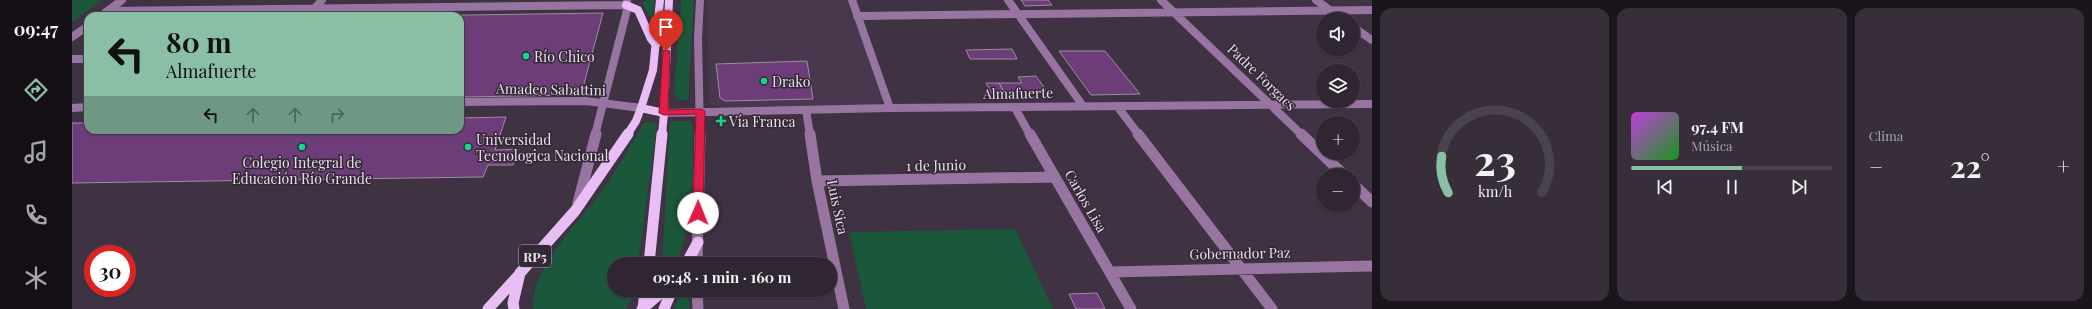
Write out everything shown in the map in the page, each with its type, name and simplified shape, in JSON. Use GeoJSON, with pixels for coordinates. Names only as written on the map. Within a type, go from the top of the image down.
{"type":"FeatureCollection","features":[{"type":"Feature","properties":{"kind":"main road"},"geometry":{"type":"LineString","coordinates":[[626,2],[640,0]]}},
{"type":"Feature","properties":{"kind":"main road","name":"RP5"},"geometry":{"type":"LineString","coordinates":[[488,309],[574,211],[608,165],[636,121],[653,70],[660,0]]}},
{"type":"Feature","properties":{"kind":"main road"},"geometry":{"type":"LineString","coordinates":[[650,257],[664,113],[669,0]]}},
{"type":"Feature","properties":{"kind":"main road"},"geometry":{"type":"LineString","coordinates":[[626,2],[638,10],[650,38],[656,45]]}},
{"type":"Feature","properties":{"kind":"main road"},"geometry":{"type":"LineString","coordinates":[[641,108],[664,113]]}},
{"type":"Feature","properties":{"kind":"main road"},"geometry":{"type":"LineString","coordinates":[[690,257],[698,242]]}},
{"type":"Feature","properties":{"kind":"main road","name":"RP5"},"geometry":{"type":"LineString","coordinates":[[514,309],[520,273]]}},
{"type":"Feature","properties":{"kind":"main road"},"geometry":{"type":"LineString","coordinates":[[642,309],[644,297]]}},
{"type":"Feature","properties":{"kind":"main road"},"geometry":{"type":"LineString","coordinates":[[642,309],[656,297]]}},
{"type":"Feature","properties":{"kind":"main road"},"geometry":{"type":"LineString","coordinates":[[664,309],[669,297]]}},
{"type":"Feature","properties":{"kind":"street"},"geometry":{"type":"LineString","coordinates":[[107,12],[122,0]]}},
{"type":"Feature","properties":{"kind":"street"},"geometry":{"type":"LineString","coordinates":[[311,12],[322,0]]}},
{"type":"Feature","properties":{"kind":"street"},"geometry":{"type":"LineString","coordinates":[[400,8],[405,0]]}},
{"type":"Feature","properties":{"kind":"street"},"geometry":{"type":"LineString","coordinates":[[697,257],[701,111],[698,38],[700,0]]}},
{"type":"Feature","properties":{"kind":"street"},"geometry":{"type":"LineString","coordinates":[[852,0],[890,108]]}},
{"type":"Feature","properties":{"kind":"street"},"geometry":{"type":"LineString","coordinates":[[1008,0],[1083,106]]}},
{"type":"Feature","properties":{"kind":"street","name":"Padre Forgacs"},"geometry":{"type":"LineString","coordinates":[[1161,0],[1337,168]]}},
{"type":"Feature","properties":{"kind":"street"},"geometry":{"type":"LineString","coordinates":[[1316,0],[1331,11]]}},
{"type":"Feature","properties":{"kind":"street"},"geometry":{"type":"LineString","coordinates":[[188,12],[400,8],[486,3],[626,2],[627,10],[605,103],[581,195],[574,211]]}},
{"type":"Feature","properties":{"kind":"street"},"geometry":{"type":"LineString","coordinates":[[857,16],[1372,10]]}},
{"type":"Feature","properties":{"kind":"street"},"geometry":{"type":"LineString","coordinates":[[72,37],[84,29]]}},
{"type":"Feature","properties":{"kind":"street"},"geometry":{"type":"LineString","coordinates":[[1360,32],[1372,40]]}},
{"type":"Feature","properties":{"kind":"street"},"geometry":{"type":"LineString","coordinates":[[72,59],[84,59]]}},
{"type":"Feature","properties":{"kind":"street","name":"Amadeo Sabattini"},"geometry":{"type":"LineString","coordinates":[[464,102],[605,103],[641,108]]}},
{"type":"Feature","properties":{"kind":"street","name":"Almafuerte"},"geometry":{"type":"LineString","coordinates":[[664,113],[890,108],[1372,104]]}},
{"type":"Feature","properties":{"kind":"street"},"geometry":{"type":"LineString","coordinates":[[1117,106],[1272,309]]}},
{"type":"Feature","properties":{"kind":"street"},"geometry":{"type":"LineString","coordinates":[[72,108],[84,108]]}},
{"type":"Feature","properties":{"kind":"street","name":"Carlos Lisa"},"geometry":{"type":"LineString","coordinates":[[1015,108],[1131,309]]}},
{"type":"Feature","properties":{"kind":"street","name":"Luis Sica"},"geometry":{"type":"LineString","coordinates":[[806,110],[830,257]]}},
{"type":"Feature","properties":{"kind":"street","name":"1 de Junio"},"geometry":{"type":"LineString","coordinates":[[817,181],[1055,177]]}},
{"type":"Feature","properties":{"kind":"street"},"geometry":{"type":"LineString","coordinates":[[1360,191],[1372,202]]}},
{"type":"Feature","properties":{"kind":"street","name":"Gobernador Paz"},"geometry":{"type":"LineString","coordinates":[[1110,272],[1372,266]]}},
{"type":"Feature","properties":{"kind":"street","name":"Luis Sica"},"geometry":{"type":"LineString","coordinates":[[837,286],[844,309]]}},
{"type":"Feature","properties":{"kind":"street"},"geometry":{"type":"LineString","coordinates":[[697,297],[698,309]]}},
{"type":"Feature","properties":{"kind":"shaded area"},"geometry":{"type":"Polygon","coordinates":[[[707,0],[848,0],[883,100],[875,105],[713,106],[709,101],[707,0]]]}},
{"type":"Feature","properties":{"kind":"green space"},"geometry":{"type":"Polygon","coordinates":[[[72,0],[102,0],[84,12],[72,22],[72,0]]]}},
{"type":"Feature","properties":{"kind":"green space"},"geometry":{"type":"Polygon","coordinates":[[[646,0],[655,0],[653,22],[642,3],[646,0]]]}},
{"type":"Feature","properties":{"kind":"green space"},"geometry":{"type":"Polygon","coordinates":[[[681,0],[694,0],[688,100],[681,101],[674,95],[681,0]]]}},
{"type":"Feature","properties":{"kind":"green space"},"geometry":{"type":"Polygon","coordinates":[[[670,121],[690,121],[693,125],[692,196],[687,231],[678,257],[662,257],[670,121]]]}},
{"type":"Feature","properties":{"kind":"green space"},"geometry":{"type":"Polygon","coordinates":[[[648,122],[655,123],[657,125],[639,257],[607,257],[607,297],[632,297],[626,309],[533,309],[534,293],[549,260],[606,185],[643,124],[648,122]]]}},
{"type":"Feature","properties":{"kind":"green space"},"geometry":{"type":"Polygon","coordinates":[[[1015,229],[1053,309],[866,309],[849,232],[1015,229]]]}},
{"type":"Feature","properties":{"kind":"green space"},"geometry":{"type":"Polygon","coordinates":[[[678,297],[689,297],[689,309],[674,309],[678,297]]]}},
{"type":"Feature","properties":{"kind":"building"},"geometry":{"type":"Polygon","coordinates":[[[1021,0],[1048,0],[1052,5],[1025,6],[1021,0]]]}},
{"type":"Feature","properties":{"kind":"building","name":"Río Chico"},"geometry":{"type":"Polygon","coordinates":[[[603,13],[581,95],[464,97],[464,15],[603,13]]]}},
{"type":"Feature","properties":{"kind":"building"},"geometry":{"type":"Polygon","coordinates":[[[1012,49],[1017,59],[970,59],[966,50],[1012,49]]]}},
{"type":"Feature","properties":{"kind":"building"},"geometry":{"type":"Polygon","coordinates":[[[1059,51],[1105,51],[1140,94],[1091,95],[1059,51]]]}},
{"type":"Feature","properties":{"kind":"building","name":"Drako"},"geometry":{"type":"Polygon","coordinates":[[[807,61],[813,99],[725,101],[720,98],[716,64],[807,61]]]}},
{"type":"Feature","properties":{"kind":"building"},"geometry":{"type":"Polygon","coordinates":[[[1036,76],[1048,93],[1005,94],[999,83],[1022,83],[1018,77],[1036,76]]]}},
{"type":"Feature","properties":{"kind":"building"},"geometry":{"type":"Polygon","coordinates":[[[986,83],[999,83],[1005,94],[992,95],[986,83]]]}},
{"type":"Feature","properties":{"kind":"building"},"geometry":{"type":"Polygon","coordinates":[[[506,117],[495,150],[518,149],[513,165],[488,165],[483,177],[72,183],[72,123],[84,123],[84,134],[464,134],[464,118],[506,117]]]}},
{"type":"Feature","properties":{"kind":"building"},"geometry":{"type":"Polygon","coordinates":[[[1097,293],[1105,309],[1076,309],[1069,294],[1097,293]]]}},
{"type":"Feature","properties":{"kind":"place","name":"Río Chico"},"geometry":{"type":"Point","coordinates":[526,56]}},
{"type":"Feature","properties":{"kind":"place","name":"Drako"},"geometry":{"type":"Point","coordinates":[764,81]}},
{"type":"Feature","properties":{"kind":"place","name":"Vía Franca"},"geometry":{"type":"Point","coordinates":[721,121]}},
{"type":"Feature","properties":{"kind":"place","name":"Colegio Integral de Educación Río Grande"},"geometry":{"type":"Point","coordinates":[302,147]}},
{"type":"Feature","properties":{"kind":"place","name":"Universidad Tecnologica Nacional"},"geometry":{"type":"Point","coordinates":[468,147]}},
{"type":"Feature","properties":{"kind":"route"},"geometry":{"type":"LineString","coordinates":[[666,51],[664,113],[701,111],[698,213]]}}]}
